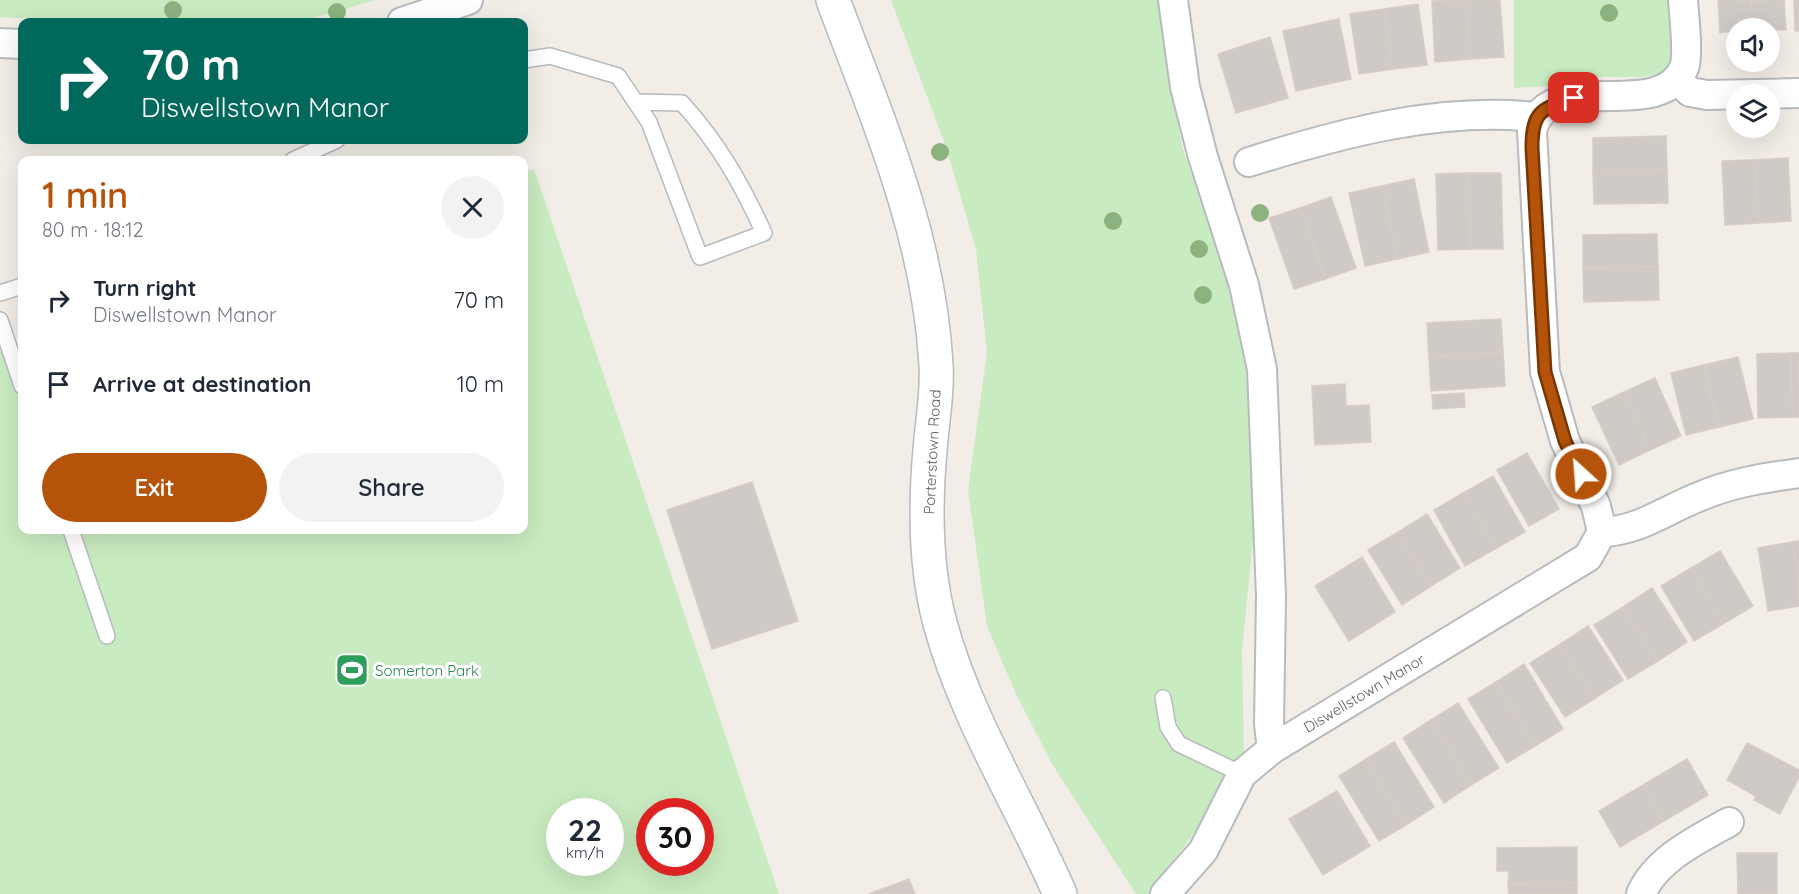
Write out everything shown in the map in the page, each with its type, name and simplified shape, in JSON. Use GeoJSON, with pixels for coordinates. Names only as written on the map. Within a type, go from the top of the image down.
{"type":"FeatureCollection","features":[{"type":"Feature","properties":{"kind":"street"},"geometry":{"type":"LineString","coordinates":[[414,18],[468,0]]}},
{"type":"Feature","properties":{"kind":"street","name":"Porterstown Road"},"geometry":{"type":"LineString","coordinates":[[833,0],[910,210],[930,292],[936,368],[928,480],[929,555],[939,622],[965,693],[998,769],[1060,894]]}},
{"type":"Feature","properties":{"kind":"street"},"geometry":{"type":"LineString","coordinates":[[1173,0],[1185,87],[1203,157],[1244,285],[1262,369],[1270,517],[1269,724],[1272,749]]}},
{"type":"Feature","properties":{"kind":"street"},"geometry":{"type":"LineString","coordinates":[[1683,0],[1685,66],[1677,80],[1665,90],[1574,98],[1544,109],[1536,117],[1532,148],[1545,372],[1565,441],[1596,506],[1602,532],[1620,532],[1646,523],[1696,498],[1740,482],[1799,473]]}},
{"type":"Feature","properties":{"kind":"street"},"geometry":{"type":"LineString","coordinates":[[0,43],[18,44]]}},
{"type":"Feature","properties":{"kind":"street"},"geometry":{"type":"LineString","coordinates":[[1677,80],[1690,92],[1707,95],[1799,93]]}},
{"type":"Feature","properties":{"kind":"street"},"geometry":{"type":"LineString","coordinates":[[1249,162],[1333,135],[1395,123],[1459,117],[1536,117]]}},
{"type":"Feature","properties":{"kind":"street","name":"Diswellstown Manor"},"geometry":{"type":"LineString","coordinates":[[1165,894],[1203,851],[1242,774],[1272,749],[1548,584],[1588,557],[1602,532]]}},
{"type":"Feature","properties":{"kind":"street"},"geometry":{"type":"LineString","coordinates":[[1641,894],[1645,885],[1677,852],[1729,822]]}},
{"type":"Feature","properties":{"kind":"lane"},"geometry":{"type":"LineString","coordinates":[[528,59],[550,56],[618,76],[649,122],[700,257],[764,233],[740,180],[708,131],[682,103],[636,102]]}},
{"type":"Feature","properties":{"kind":"lane"},"geometry":{"type":"LineString","coordinates":[[302,156],[328,144]]}},
{"type":"Feature","properties":{"kind":"lane"},"geometry":{"type":"LineString","coordinates":[[0,293],[18,287]]}},
{"type":"Feature","properties":{"kind":"lane"},"geometry":{"type":"LineString","coordinates":[[0,320],[18,374]]}},
{"type":"Feature","properties":{"kind":"lane"},"geometry":{"type":"LineString","coordinates":[[72,534],[107,636]]}},
{"type":"Feature","properties":{"kind":"lane"},"geometry":{"type":"LineString","coordinates":[[1163,698],[1168,727],[1179,744],[1242,774]]}},
{"type":"Feature","properties":{"kind":"green space"},"geometry":{"type":"Polygon","coordinates":[[[0,0],[376,0],[312,18],[0,17],[0,0]]]}},
{"type":"Feature","properties":{"kind":"green space"},"geometry":{"type":"Polygon","coordinates":[[[891,0],[1161,0],[1161,22],[1182,146],[1224,272],[1250,371],[1256,509],[1242,650],[1244,756],[1195,832],[1148,894],[1136,894],[1052,764],[1016,694],[987,626],[968,490],[987,352],[976,249],[946,147],[891,0]]]}},
{"type":"Feature","properties":{"kind":"green space"},"geometry":{"type":"Polygon","coordinates":[[[1514,0],[1671,0],[1673,57],[1664,73],[1641,77],[1569,77],[1549,86],[1514,88],[1514,0]]]}},
{"type":"Feature","properties":{"kind":"green space","name":"Somerton Park"},"geometry":{"type":"Polygon","coordinates":[[[534,169],[779,894],[0,894],[0,351],[18,344],[18,534],[528,534],[528,171],[534,169]]]}},
{"type":"Feature","properties":{"kind":"building"},"geometry":{"type":"Polygon","coordinates":[[[1466,0],[1500,0],[1504,57],[1470,59],[1466,0]]]}},
{"type":"Feature","properties":{"kind":"building"},"geometry":{"type":"Polygon","coordinates":[[[1466,0],[1470,59],[1435,62],[1432,1],[1466,0]]]}},
{"type":"Feature","properties":{"kind":"building"},"geometry":{"type":"Polygon","coordinates":[[[1718,0],[1751,0],[1752,18],[1726,18],[1726,32],[1720,33],[1718,0]]]}},
{"type":"Feature","properties":{"kind":"building"},"geometry":{"type":"Polygon","coordinates":[[[1751,0],[1784,0],[1786,30],[1780,30],[1780,18],[1752,18],[1751,0]]]}},
{"type":"Feature","properties":{"kind":"building"},"geometry":{"type":"Polygon","coordinates":[[[1794,0],[1799,0],[1799,31],[1795,31],[1794,0]]]}},
{"type":"Feature","properties":{"kind":"building"},"geometry":{"type":"Polygon","coordinates":[[[1418,4],[1427,65],[1393,69],[1384,9],[1418,4]]]}},
{"type":"Feature","properties":{"kind":"building"},"geometry":{"type":"Polygon","coordinates":[[[1384,9],[1393,69],[1359,74],[1350,14],[1384,9]]]}},
{"type":"Feature","properties":{"kind":"building"},"geometry":{"type":"Polygon","coordinates":[[[1339,19],[1351,79],[1296,91],[1283,31],[1339,19]]]}},
{"type":"Feature","properties":{"kind":"building"},"geometry":{"type":"Polygon","coordinates":[[[1270,37],[1288,98],[1236,113],[1218,54],[1270,37]]]}},
{"type":"Feature","properties":{"kind":"building"},"geometry":{"type":"Polygon","coordinates":[[[1666,136],[1667,170],[1593,172],[1593,138],[1666,136]]]}},
{"type":"Feature","properties":{"kind":"building"},"geometry":{"type":"Polygon","coordinates":[[[1788,158],[1791,221],[1758,223],[1755,160],[1788,158]]]}},
{"type":"Feature","properties":{"kind":"building"},"geometry":{"type":"Polygon","coordinates":[[[1755,160],[1758,223],[1725,225],[1722,161],[1755,160]]]}},
{"type":"Feature","properties":{"kind":"building"},"geometry":{"type":"Polygon","coordinates":[[[1667,170],[1668,203],[1594,204],[1593,172],[1667,170]]]}},
{"type":"Feature","properties":{"kind":"building"},"geometry":{"type":"Polygon","coordinates":[[[1469,173],[1471,249],[1438,250],[1436,174],[1469,173]]]}},
{"type":"Feature","properties":{"kind":"building"},"geometry":{"type":"Polygon","coordinates":[[[1469,173],[1501,173],[1503,249],[1471,249],[1469,173]]]}},
{"type":"Feature","properties":{"kind":"building"},"geometry":{"type":"Polygon","coordinates":[[[1414,179],[1429,252],[1397,259],[1382,186],[1414,179]]]}},
{"type":"Feature","properties":{"kind":"building"},"geometry":{"type":"Polygon","coordinates":[[[1382,186],[1397,259],[1365,266],[1349,193],[1382,186]]]}},
{"type":"Feature","properties":{"kind":"building"},"geometry":{"type":"Polygon","coordinates":[[[1331,197],[1356,268],[1325,279],[1300,208],[1331,197]]]}},
{"type":"Feature","properties":{"kind":"building"},"geometry":{"type":"Polygon","coordinates":[[[1300,208],[1325,279],[1294,289],[1269,218],[1300,208]]]}},
{"type":"Feature","properties":{"kind":"building"},"geometry":{"type":"Polygon","coordinates":[[[1657,234],[1658,267],[1583,268],[1583,235],[1657,234]]]}},
{"type":"Feature","properties":{"kind":"building"},"geometry":{"type":"Polygon","coordinates":[[[1658,267],[1659,300],[1584,302],[1583,268],[1658,267]]]}},
{"type":"Feature","properties":{"kind":"building"},"geometry":{"type":"Polygon","coordinates":[[[1501,319],[1503,352],[1429,357],[1427,323],[1501,319]]]}},
{"type":"Feature","properties":{"kind":"building"},"geometry":{"type":"Polygon","coordinates":[[[1503,352],[1505,386],[1431,391],[1429,357],[1503,352]]]}},
{"type":"Feature","properties":{"kind":"building"},"geometry":{"type":"Polygon","coordinates":[[[1791,353],[1799,353],[1799,417],[1792,417],[1791,353]]]}},
{"type":"Feature","properties":{"kind":"building"},"geometry":{"type":"Polygon","coordinates":[[[1791,353],[1792,417],[1758,418],[1757,354],[1791,353]]]}},
{"type":"Feature","properties":{"kind":"building"},"geometry":{"type":"Polygon","coordinates":[[[1738,357],[1753,419],[1719,427],[1704,365],[1738,357]]]}},
{"type":"Feature","properties":{"kind":"building"},"geometry":{"type":"Polygon","coordinates":[[[1704,365],[1719,427],[1686,435],[1671,373],[1704,365]]]}},
{"type":"Feature","properties":{"kind":"building"},"geometry":{"type":"Polygon","coordinates":[[[1655,378],[1681,436],[1650,450],[1624,392],[1655,378]]]}},
{"type":"Feature","properties":{"kind":"building"},"geometry":{"type":"Polygon","coordinates":[[[1345,384],[1346,406],[1369,405],[1371,442],[1315,445],[1312,386],[1345,384]]]}},
{"type":"Feature","properties":{"kind":"building"},"geometry":{"type":"Polygon","coordinates":[[[1624,392],[1650,450],[1619,465],[1592,407],[1624,392]]]}},
{"type":"Feature","properties":{"kind":"building"},"geometry":{"type":"Polygon","coordinates":[[[1464,393],[1465,407],[1433,409],[1432,395],[1464,393]]]}},
{"type":"Feature","properties":{"kind":"building"},"geometry":{"type":"Polygon","coordinates":[[[1527,453],[1559,509],[1529,526],[1497,470],[1527,453]]]}},
{"type":"Feature","properties":{"kind":"building"},"geometry":{"type":"Polygon","coordinates":[[[1493,476],[1525,532],[1495,549],[1463,493],[1493,476]]]}},
{"type":"Feature","properties":{"kind":"building"},"geometry":{"type":"Polygon","coordinates":[[[752,482],[798,621],[712,649],[667,510],[752,482]]]}},
{"type":"Feature","properties":{"kind":"building"},"geometry":{"type":"Polygon","coordinates":[[[1463,493],[1495,549],[1465,566],[1434,510],[1463,493]]]}},
{"type":"Feature","properties":{"kind":"building"},"geometry":{"type":"Polygon","coordinates":[[[1427,514],[1460,568],[1431,586],[1398,532],[1427,514]]]}},
{"type":"Feature","properties":{"kind":"building"},"geometry":{"type":"Polygon","coordinates":[[[1398,532],[1431,586],[1402,605],[1368,550],[1398,532]]]}},
{"type":"Feature","properties":{"kind":"building"},"geometry":{"type":"Polygon","coordinates":[[[1799,541],[1799,585],[1792,542],[1799,541]]]}},
{"type":"Feature","properties":{"kind":"building"},"geometry":{"type":"Polygon","coordinates":[[[1792,542],[1799,585],[1799,606],[1768,611],[1758,548],[1792,542]]]}},
{"type":"Feature","properties":{"kind":"building"},"geometry":{"type":"Polygon","coordinates":[[[1720,551],[1753,606],[1723,624],[1691,568],[1720,551]]]}},
{"type":"Feature","properties":{"kind":"building"},"geometry":{"type":"Polygon","coordinates":[[[1362,557],[1395,612],[1349,641],[1315,586],[1362,557]]]}},
{"type":"Feature","properties":{"kind":"building"},"geometry":{"type":"Polygon","coordinates":[[[1691,568],[1723,624],[1694,641],[1661,586],[1691,568]]]}},
{"type":"Feature","properties":{"kind":"building"},"geometry":{"type":"Polygon","coordinates":[[[1652,588],[1687,642],[1658,661],[1623,607],[1652,588]]]}},
{"type":"Feature","properties":{"kind":"building"},"geometry":{"type":"Polygon","coordinates":[[[1623,607],[1658,661],[1628,679],[1594,625],[1623,607]]]}},
{"type":"Feature","properties":{"kind":"building"},"geometry":{"type":"Polygon","coordinates":[[[1588,626],[1623,680],[1594,699],[1559,645],[1588,626]]]}},
{"type":"Feature","properties":{"kind":"building"},"geometry":{"type":"Polygon","coordinates":[[[1559,645],[1594,699],[1565,717],[1530,663],[1559,645]]]}},
{"type":"Feature","properties":{"kind":"building"},"geometry":{"type":"Polygon","coordinates":[[[1524,664],[1563,729],[1535,746],[1496,682],[1524,664]]]}},
{"type":"Feature","properties":{"kind":"building"},"geometry":{"type":"Polygon","coordinates":[[[1496,682],[1535,746],[1507,763],[1468,699],[1496,682]]]}},
{"type":"Feature","properties":{"kind":"building"},"geometry":{"type":"Polygon","coordinates":[[[1458,703],[1499,768],[1471,785],[1431,720],[1458,703]]]}},
{"type":"Feature","properties":{"kind":"building"},"geometry":{"type":"Polygon","coordinates":[[[1431,720],[1471,785],[1444,803],[1403,738],[1431,720]]]}},
{"type":"Feature","properties":{"kind":"building"},"geometry":{"type":"Polygon","coordinates":[[[1394,742],[1434,807],[1406,825],[1366,759],[1394,742]]]}},
{"type":"Feature","properties":{"kind":"building"},"geometry":{"type":"Polygon","coordinates":[[[1747,743],[1799,770],[1799,777],[1780,814],[1754,800],[1756,796],[1727,780],[1747,743]]]}},
{"type":"Feature","properties":{"kind":"building"},"geometry":{"type":"Polygon","coordinates":[[[1366,759],[1406,825],[1379,841],[1339,776],[1366,759]]]}},
{"type":"Feature","properties":{"kind":"building"},"geometry":{"type":"Polygon","coordinates":[[[1687,759],[1708,795],[1664,821],[1643,785],[1687,759]]]}},
{"type":"Feature","properties":{"kind":"building"},"geometry":{"type":"Polygon","coordinates":[[[1643,785],[1664,821],[1620,847],[1599,811],[1643,785]]]}},
{"type":"Feature","properties":{"kind":"building"},"geometry":{"type":"Polygon","coordinates":[[[1337,791],[1370,846],[1323,875],[1289,819],[1337,791]]]}},
{"type":"Feature","properties":{"kind":"building"},"geometry":{"type":"Polygon","coordinates":[[[1577,847],[1577,883],[1508,884],[1509,871],[1497,871],[1497,848],[1577,847]]]}},
{"type":"Feature","properties":{"kind":"building"},"geometry":{"type":"Polygon","coordinates":[[[1737,853],[1777,853],[1777,894],[1738,894],[1737,853]]]}},
{"type":"Feature","properties":{"kind":"building"},"geometry":{"type":"Polygon","coordinates":[[[909,879],[915,894],[869,894],[909,879]]]}},
{"type":"Feature","properties":{"kind":"building"},"geometry":{"type":"Polygon","coordinates":[[[1577,883],[1577,894],[1509,894],[1508,884],[1577,883]]]}},
{"type":"Feature","properties":{"kind":"place","name":"Somerton Park"},"geometry":{"type":"Point","coordinates":[352,670]}},
{"type":"Feature","properties":{"kind":"route"},"geometry":{"type":"LineString","coordinates":[[1574,98],[1544,109],[1536,117],[1532,131],[1532,148],[1538,286],[1545,372],[1565,441],[1581,474]]}}]}
